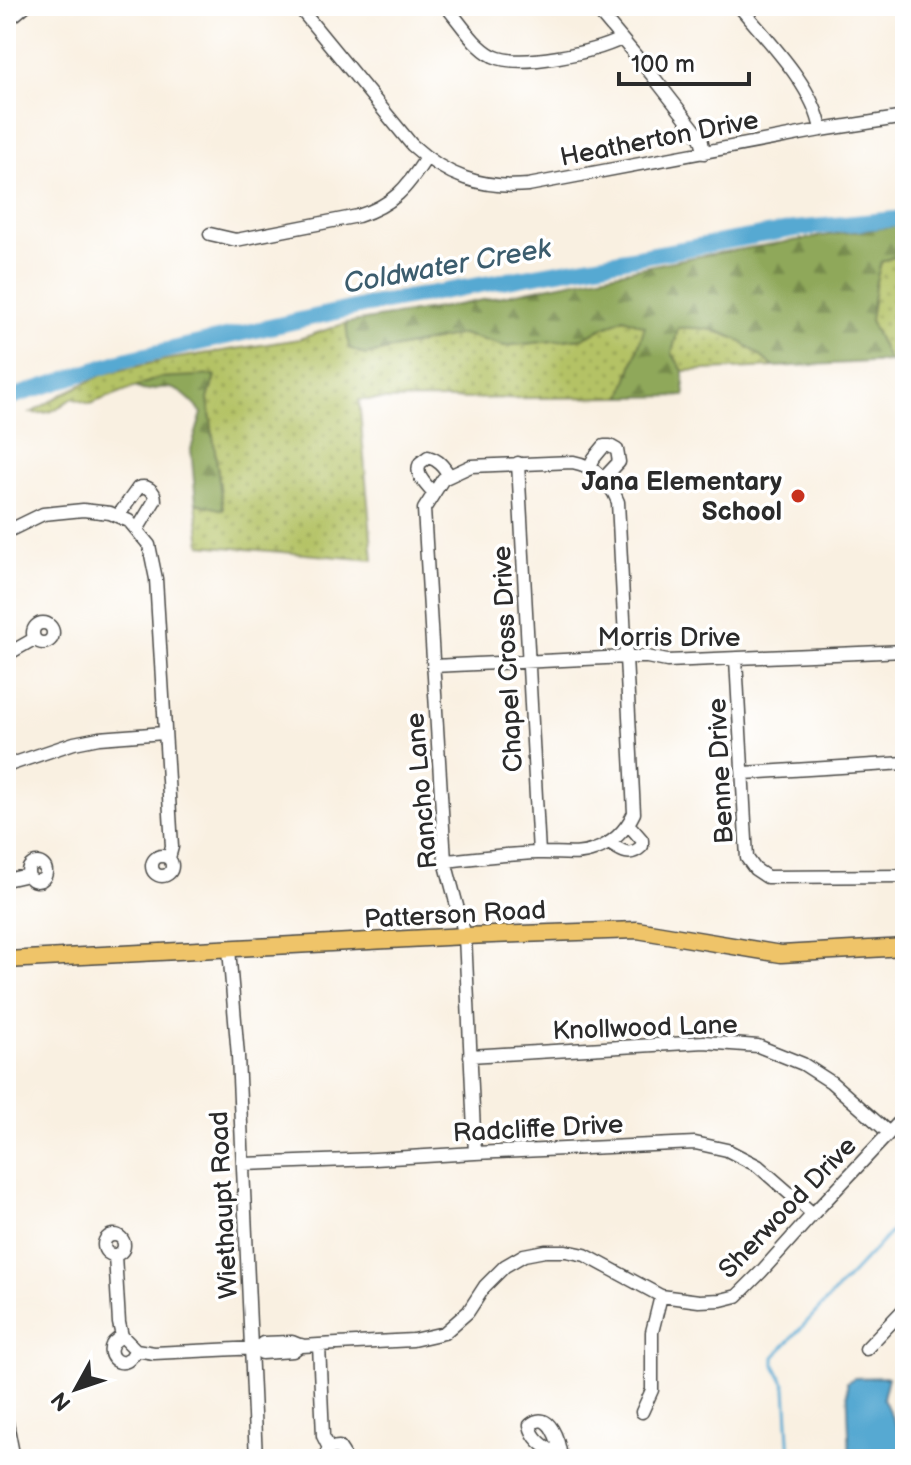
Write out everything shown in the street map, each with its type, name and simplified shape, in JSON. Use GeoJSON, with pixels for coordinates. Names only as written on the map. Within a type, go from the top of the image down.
{"type":"FeatureCollection","features":[{"type":"Feature","properties":{"kind":"main road","name":"Patterson Road"},"geometry":{"type":"LineString","coordinates":[[6,960],[637,930],[781,954],[905,947]]}},
{"type":"Feature","properties":{"kind":"street"},"geometry":{"type":"LineString","coordinates":[[6,22],[25,6]]}},
{"type":"Feature","properties":{"kind":"street","name":"Heatherton Drive"},"geometry":{"type":"LineString","coordinates":[[298,6],[426,158],[469,181],[500,186],[544,182],[905,117]]}},
{"type":"Feature","properties":{"kind":"street"},"geometry":{"type":"LineString","coordinates":[[446,6],[482,47],[494,56],[509,60],[524,61],[588,51],[621,39]]}},
{"type":"Feature","properties":{"kind":"street"},"geometry":{"type":"LineString","coordinates":[[594,6],[698,134],[704,153]]}},
{"type":"Feature","properties":{"kind":"street"},"geometry":{"type":"LineString","coordinates":[[739,6],[803,86],[815,106],[821,130]]}},
{"type":"Feature","properties":{"kind":"street"},"geometry":{"type":"LineString","coordinates":[[210,234],[236,240],[371,212],[394,200],[426,158]]}},
{"type":"Feature","properties":{"kind":"street"},"geometry":{"type":"LineString","coordinates":[[589,468],[604,446],[617,450],[619,462],[604,478]]}},
{"type":"Feature","properties":{"kind":"street"},"geometry":{"type":"LineString","coordinates":[[433,493],[417,470],[428,457],[441,463],[446,477],[471,466],[573,462],[583,464],[604,478],[613,489],[618,502],[634,813],[628,824],[609,843],[592,852],[445,861]]}},
{"type":"Feature","properties":{"kind":"street","name":"Chapel Cross Drive"},"geometry":{"type":"LineString","coordinates":[[518,463],[539,853]]}},
{"type":"Feature","properties":{"kind":"street","name":"Rancho Lane"},"geometry":{"type":"LineString","coordinates":[[446,477],[424,509],[445,861],[465,936],[475,1153]]}},
{"type":"Feature","properties":{"kind":"street"},"geometry":{"type":"LineString","coordinates":[[118,516],[138,488],[150,489],[155,500],[137,530]]}},
{"type":"Feature","properties":{"kind":"street"},"geometry":{"type":"LineString","coordinates":[[6,532],[43,514],[83,510],[110,513],[129,521],[149,545],[156,579],[172,847],[169,858]]}},
{"type":"Feature","properties":{"kind":"street"},"geometry":{"type":"LineString","coordinates":[[6,655],[34,639]]}},
{"type":"Feature","properties":{"kind":"street","name":"Morris Drive"},"geometry":{"type":"LineString","coordinates":[[433,666],[627,657],[667,661],[905,651]]}},
{"type":"Feature","properties":{"kind":"street","name":"Benne Drive"},"geometry":{"type":"LineString","coordinates":[[736,659],[747,858],[755,869],[767,877],[905,876]]}},
{"type":"Feature","properties":{"kind":"street"},"geometry":{"type":"LineString","coordinates":[[6,766],[74,743],[164,733]]}},
{"type":"Feature","properties":{"kind":"street"},"geometry":{"type":"LineString","coordinates":[[744,773],[905,763]]}},
{"type":"Feature","properties":{"kind":"street"},"geometry":{"type":"LineString","coordinates":[[609,843],[628,854],[642,846],[642,840],[628,824]]}},
{"type":"Feature","properties":{"kind":"street"},"geometry":{"type":"LineString","coordinates":[[6,880],[28,875]]}},
{"type":"Feature","properties":{"kind":"street","name":"Wiethaupt Road"},"geometry":{"type":"LineString","coordinates":[[229,949],[254,1348],[256,1459]]}},
{"type":"Feature","properties":{"kind":"street","name":"Knollwood Lane"},"geometry":{"type":"LineString","coordinates":[[470,1056],[704,1042],[758,1046],[803,1064],[831,1082],[889,1133]]}},
{"type":"Feature","properties":{"kind":"street","name":"Sherwood Drive"},"geometry":{"type":"LineString","coordinates":[[115,1255],[122,1336],[112,1343],[110,1349],[111,1356],[122,1363],[129,1360],[136,1350],[154,1353],[254,1348],[262,1353],[293,1351],[301,1345],[413,1340],[444,1333],[468,1312],[485,1286],[505,1266],[524,1255],[545,1251],[585,1255],[661,1296],[699,1301],[721,1300],[737,1296],[761,1272],[905,1116]]}},
{"type":"Feature","properties":{"kind":"street","name":"Radcliffe Drive"},"geometry":{"type":"LineString","coordinates":[[243,1164],[695,1143],[727,1150],[758,1166],[813,1214]]}},
{"type":"Feature","properties":{"kind":"street"},"geometry":{"type":"LineString","coordinates":[[642,1412],[652,1390],[652,1332],[661,1296]]}},
{"type":"Feature","properties":{"kind":"street"},"geometry":{"type":"LineString","coordinates":[[866,1349],[905,1308]]}},
{"type":"Feature","properties":{"kind":"street"},"geometry":{"type":"LineString","coordinates":[[122,1336],[136,1350]]}},
{"type":"Feature","properties":{"kind":"street"},"geometry":{"type":"LineString","coordinates":[[319,1345],[323,1436],[328,1454],[336,1446],[342,1449],[342,1459]]}},
{"type":"Feature","properties":{"kind":"street"},"geometry":{"type":"LineString","coordinates":[[6,1418],[14,1459]]}},
{"type":"Feature","properties":{"kind":"green space"},"geometry":{"type":"Polygon","coordinates":[[[905,225],[905,252],[881,262],[870,320],[889,361],[774,367],[730,336],[707,329],[678,328],[672,353],[683,371],[685,396],[622,397],[645,326],[624,318],[582,338],[504,346],[462,334],[365,355],[349,348],[346,323],[463,304],[693,257],[905,225]]]}},
{"type":"Feature","properties":{"kind":"green space"},"geometry":{"type":"Polygon","coordinates":[[[905,252],[905,360],[889,361],[869,320],[881,262],[905,252]]]}},
{"type":"Feature","properties":{"kind":"green space"},"geometry":{"type":"Polygon","coordinates":[[[624,318],[645,326],[622,397],[359,400],[373,560],[201,545],[196,503],[223,509],[208,399],[215,376],[159,378],[90,404],[72,398],[53,410],[31,413],[104,374],[165,360],[299,339],[346,323],[350,348],[365,355],[462,334],[504,346],[582,338],[624,318]]]}},
{"type":"Feature","properties":{"kind":"green space"},"geometry":{"type":"Polygon","coordinates":[[[702,326],[740,340],[774,367],[683,371],[672,353],[678,328],[702,326]]]}},
{"type":"Feature","properties":{"kind":"green space"},"geometry":{"type":"Polygon","coordinates":[[[215,375],[208,399],[223,510],[196,503],[191,449],[202,413],[184,394],[173,389],[145,390],[135,387],[159,378],[215,375]]]}},
{"type":"Feature","properties":{"kind":"water"},"geometry":{"type":"Polygon","coordinates":[[[888,1377],[883,1398],[900,1435],[905,1459],[850,1459],[847,1382],[854,1378],[888,1377]]]}},
{"type":"Feature","properties":{"kind":"waterway","name":"Coldwater Creek"},"geometry":{"type":"LineString","coordinates":[[6,399],[124,360],[367,305],[795,229],[905,218]]}},
{"type":"Feature","properties":{"kind":"waterway"},"geometry":{"type":"LineString","coordinates":[[790,1459],[786,1387],[774,1357],[905,1217]]}},
{"type":"Feature","properties":{"kind":"place","name":"Jana Elementary School"},"geometry":{"type":"Point","coordinates":[798,496]}}]}
